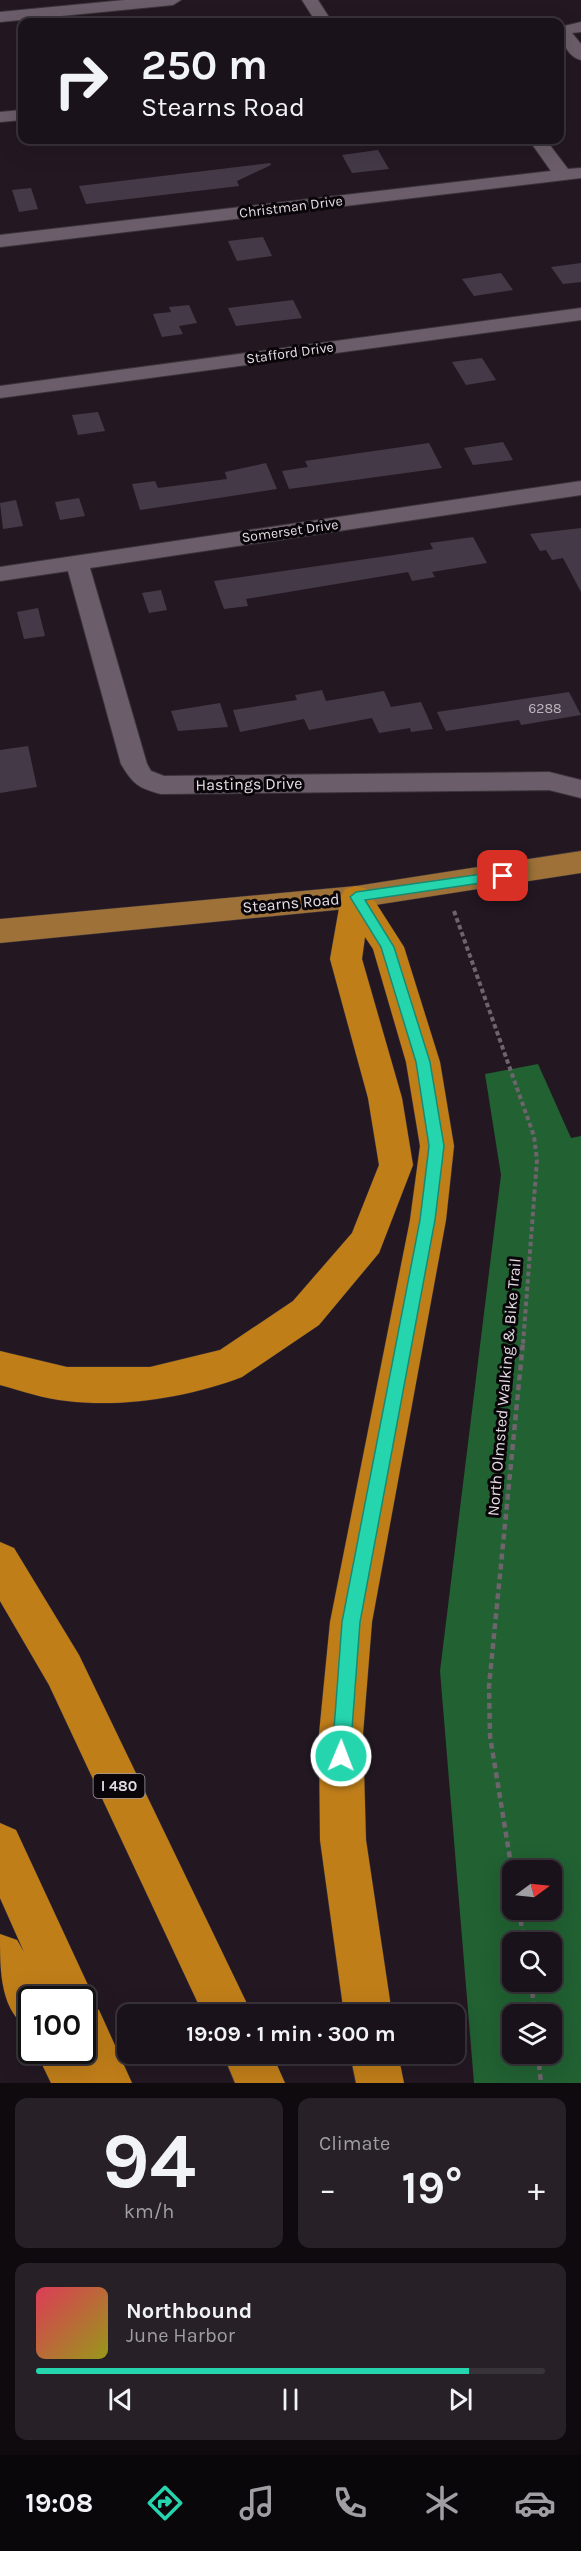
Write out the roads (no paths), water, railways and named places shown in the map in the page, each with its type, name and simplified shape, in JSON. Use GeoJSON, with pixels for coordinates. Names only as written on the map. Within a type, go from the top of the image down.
{"type":"FeatureCollection","features":[{"type":"Feature","properties":{"kind":"highway"},"geometry":{"type":"LineString","coordinates":[[0,1368],[67,1384],[150,1384],[229,1365],[306,1313],[366,1242],[396,1165],[385,1098],[346,959],[356,897]]}},
{"type":"Feature","properties":{"kind":"highway"},"geometry":{"type":"LineString","coordinates":[[356,897],[388,947],[423,1062],[436,1146],[428,1220],[351,1622],[341,1734],[343,1840],[367,2004]]}},
{"type":"Feature","properties":{"kind":"highway","name":"I 480"},"geometry":{"type":"LineString","coordinates":[[0,1562],[64,1670],[223,2004]]}},
{"type":"Feature","properties":{"kind":"highway"},"geometry":{"type":"LineString","coordinates":[[0,1846],[64,1986]]}},
{"type":"Feature","properties":{"kind":"highway"},"geometry":{"type":"LineString","coordinates":[[0,1957],[19,1986]]}},
{"type":"Feature","properties":{"kind":"highway"},"geometry":{"type":"LineString","coordinates":[[96,2057],[108,2083]]}},
{"type":"Feature","properties":{"kind":"highway"},"geometry":{"type":"LineString","coordinates":[[67,2064],[79,2083]]}},
{"type":"Feature","properties":{"kind":"highway"},"geometry":{"type":"LineString","coordinates":[[252,2064],[261,2083]]}},
{"type":"Feature","properties":{"kind":"highway"},"geometry":{"type":"LineString","coordinates":[[376,2064],[380,2083]]}},
{"type":"Feature","properties":{"kind":"main road","name":"Stearns Road"},"geometry":{"type":"LineString","coordinates":[[0,931],[356,897],[581,862]]}},
{"type":"Feature","properties":{"kind":"street"},"geometry":{"type":"LineString","coordinates":[[0,17],[173,0]]}},
{"type":"Feature","properties":{"kind":"street"},"geometry":{"type":"LineString","coordinates":[[310,0],[321,18]]}},
{"type":"Feature","properties":{"kind":"street"},"geometry":{"type":"LineString","coordinates":[[564,31],[570,28],[581,27]]}},
{"type":"Feature","properties":{"kind":"street"},"geometry":{"type":"LineString","coordinates":[[564,33],[581,55]]}},
{"type":"Feature","properties":{"kind":"street"},"geometry":{"type":"LineString","coordinates":[[0,117],[18,115]]}},
{"type":"Feature","properties":{"kind":"street"},"geometry":{"type":"LineString","coordinates":[[541,144],[572,174]]}},
{"type":"Feature","properties":{"kind":"street","name":"Christman Drive"},"geometry":{"type":"LineString","coordinates":[[0,241],[572,174]]}},
{"type":"Feature","properties":{"kind":"street","name":"Stafford Drive"},"geometry":{"type":"LineString","coordinates":[[0,392],[581,314]]}},
{"type":"Feature","properties":{"kind":"street","name":"Somerset Drive"},"geometry":{"type":"LineString","coordinates":[[0,574],[581,488]]}},
{"type":"Feature","properties":{"kind":"street","name":"Hastings Drive"},"geometry":{"type":"LineString","coordinates":[[77,562],[134,764],[142,777],[161,785],[549,781],[581,789]]}}]}
